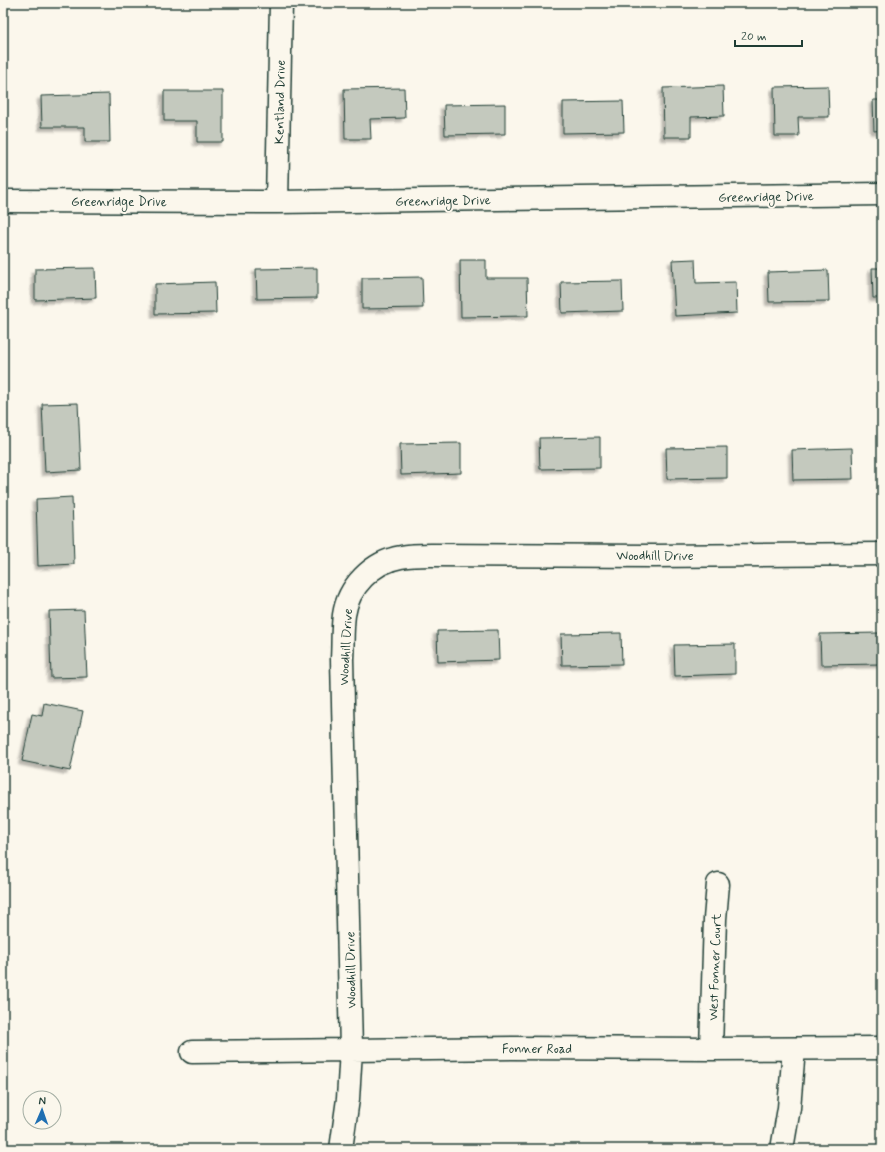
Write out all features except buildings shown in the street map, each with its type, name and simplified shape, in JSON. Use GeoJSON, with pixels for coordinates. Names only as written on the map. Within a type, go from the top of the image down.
{"type":"FeatureCollection","features":[{"type":"Feature","properties":{"kind":"street","name":"Kentland Drive"},"geometry":{"type":"LineString","coordinates":[[277,202],[281,3]]}},
{"type":"Feature","properties":{"kind":"street","name":"Greenridge Drive"},"geometry":{"type":"LineString","coordinates":[[3,201],[277,202],[882,194]]}},
{"type":"Feature","properties":{"kind":"street","name":"Woodhill Drive"},"geometry":{"type":"LineString","coordinates":[[341,1149],[348,1099],[352,1050],[342,659],[344,615],[349,598],[360,580],[376,566],[388,560],[400,557],[431,554],[661,556],[882,554]]}},
{"type":"Feature","properties":{"kind":"street","name":"West Fonner Court"},"geometry":{"type":"LineString","coordinates":[[711,1049],[715,919],[718,884]]}},
{"type":"Feature","properties":{"kind":"street","name":"Fonner Road"},"geometry":{"type":"LineString","coordinates":[[192,1052],[512,1048],[882,1048]]}},
{"type":"Feature","properties":{"kind":"street"},"geometry":{"type":"LineString","coordinates":[[782,1149],[789,1108],[794,1049]]}}]}
